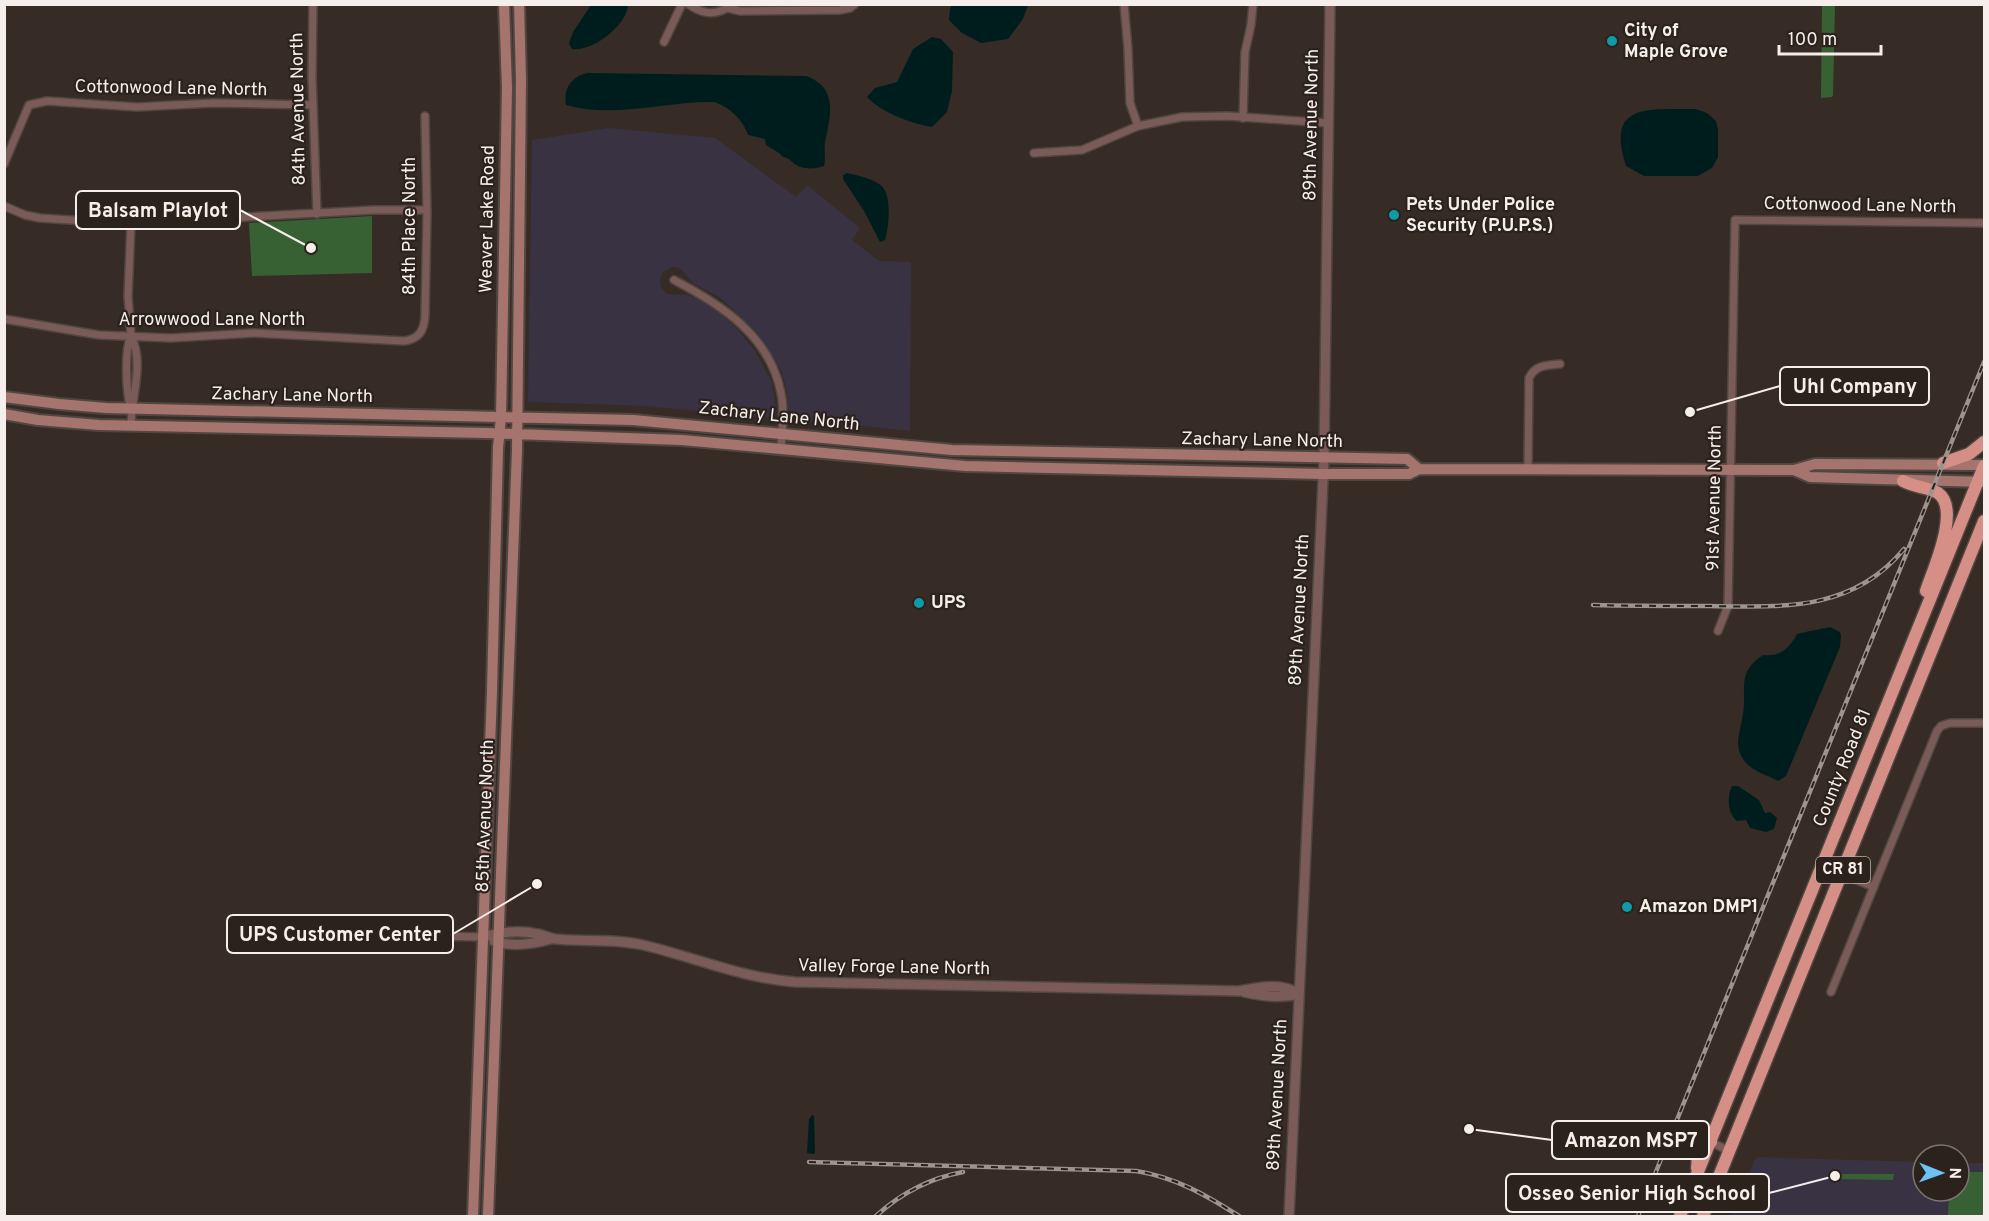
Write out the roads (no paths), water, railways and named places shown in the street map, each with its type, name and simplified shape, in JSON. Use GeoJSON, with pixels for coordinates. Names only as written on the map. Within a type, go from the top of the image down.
{"type":"FeatureCollection","features":[{"type":"Feature","properties":{"kind":"highway"},"geometry":{"type":"LineString","coordinates":[[1943,463],[1969,454],[1984,442]]}},
{"type":"Feature","properties":{"kind":"highway","name":"County Road 81"},"geometry":{"type":"LineString","coordinates":[[1680,1216],[1910,650],[1981,482],[1984,465]]}},
{"type":"Feature","properties":{"kind":"highway"},"geometry":{"type":"LineString","coordinates":[[1902,481],[1914,487],[1937,492],[1945,501],[1948,510],[1946,526],[1910,650]]}},
{"type":"Feature","properties":{"kind":"highway","name":"CR 81"},"geometry":{"type":"LineString","coordinates":[[1703,1216],[1984,521]]}},
{"type":"Feature","properties":{"kind":"highway"},"geometry":{"type":"LineString","coordinates":[[1958,589],[1984,531]]}},
{"type":"Feature","properties":{"kind":"highway"},"geometry":{"type":"LineString","coordinates":[[1696,1178],[1698,1161],[1695,1145],[1674,1129],[1682,1129],[1711,1142]]}},
{"type":"Feature","properties":{"kind":"main road","name":"Weaver Lake Road"},"geometry":{"type":"LineString","coordinates":[[500,434],[507,88],[504,4]]}},
{"type":"Feature","properties":{"kind":"main road","name":"Weaver Lake Road"},"geometry":{"type":"LineString","coordinates":[[516,417],[521,91],[519,4]]}},
{"type":"Feature","properties":{"kind":"main road","name":"Zachary Lane North"},"geometry":{"type":"LineString","coordinates":[[4,397],[59,405],[131,409],[633,420],[952,450],[1407,459],[1419,469]]}},
{"type":"Feature","properties":{"kind":"main road","name":"Zachary Lane North"},"geometry":{"type":"LineString","coordinates":[[4,414],[55,422],[131,426],[666,439],[965,466],[1409,474],[1419,469],[1794,470],[1815,464],[1984,465]]}},
{"type":"Feature","properties":{"kind":"main road","name":"85th Avenue North"},"geometry":{"type":"LineString","coordinates":[[488,1216],[516,417]]}},
{"type":"Feature","properties":{"kind":"main road"},"geometry":{"type":"LineString","coordinates":[[666,439],[672,432],[680,430],[711,431],[726,428]]}},
{"type":"Feature","properties":{"kind":"main road","name":"85th Avenue North"},"geometry":{"type":"LineString","coordinates":[[473,1216],[500,434]]}},
{"type":"Feature","properties":{"kind":"main road","name":"Zachary Lane North"},"geometry":{"type":"LineString","coordinates":[[1794,470],[1810,477],[1981,482]]}},
{"type":"Feature","properties":{"kind":"street","name":"84th Avenue North"},"geometry":{"type":"LineString","coordinates":[[313,4],[313,105],[317,214]]}},
{"type":"Feature","properties":{"kind":"street"},"geometry":{"type":"LineString","coordinates":[[664,42],[682,4]]}},
{"type":"Feature","properties":{"kind":"street"},"geometry":{"type":"LineString","coordinates":[[688,4],[699,12],[709,13],[719,13],[726,6],[740,11],[791,7],[840,10],[850,8],[855,4]]}},
{"type":"Feature","properties":{"kind":"street"},"geometry":{"type":"LineString","coordinates":[[1124,4],[1130,103],[1138,126]]}},
{"type":"Feature","properties":{"kind":"street"},"geometry":{"type":"LineString","coordinates":[[1244,118],[1245,52],[1253,4]]}},
{"type":"Feature","properties":{"kind":"street","name":"89th Avenue North"},"geometry":{"type":"LineString","coordinates":[[1289,1216],[1324,459],[1330,4]]}},
{"type":"Feature","properties":{"kind":"street","name":"Cottonwood Lane North"},"geometry":{"type":"LineString","coordinates":[[4,164],[29,105],[47,101],[138,107],[213,104],[313,105]]}},
{"type":"Feature","properties":{"kind":"street","name":"84th Place North"},"geometry":{"type":"LineString","coordinates":[[420,335],[424,327],[425,316],[427,210],[425,116]]}},
{"type":"Feature","properties":{"kind":"street"},"geometry":{"type":"LineString","coordinates":[[1034,153],[1082,150],[1138,126],[1182,117],[1328,123]]}},
{"type":"Feature","properties":{"kind":"street"},"geometry":{"type":"LineString","coordinates":[[4,206],[25,215],[40,218],[131,224],[170,224],[228,218],[373,210],[427,210]]}},
{"type":"Feature","properties":{"kind":"street","name":"Cottonwood Lane North"},"geometry":{"type":"LineString","coordinates":[[1735,220],[1984,223]]}},
{"type":"Feature","properties":{"kind":"street","name":"91st Avenue North"},"geometry":{"type":"LineString","coordinates":[[1718,631],[1728,606],[1735,220]]}},
{"type":"Feature","properties":{"kind":"street"},"geometry":{"type":"LineString","coordinates":[[131,224],[128,296],[131,336],[135,344],[136,370],[131,426]]}},
{"type":"Feature","properties":{"kind":"street"},"geometry":{"type":"LineString","coordinates":[[674,280],[720,306],[742,324],[757,342],[773,369],[781,393],[783,408],[781,448]]}},
{"type":"Feature","properties":{"kind":"street","name":"Arrowwood Lane North"},"geometry":{"type":"LineString","coordinates":[[4,319],[79,333],[171,338],[254,333],[404,341],[420,335]]}},
{"type":"Feature","properties":{"kind":"street"},"geometry":{"type":"LineString","coordinates":[[1528,468],[1529,378],[1539,367],[1560,364]]}},
{"type":"Feature","properties":{"kind":"street"},"geometry":{"type":"LineString","coordinates":[[1831,992],[1941,726],[1950,723],[1984,723]]}},
{"type":"Feature","properties":{"kind":"street"},"geometry":{"type":"LineString","coordinates":[[1822,866],[1874,887]]}},
{"type":"Feature","properties":{"kind":"street","name":"Valley Forge Lane North"},"geometry":{"type":"LineString","coordinates":[[383,935],[498,937],[536,943],[553,939],[605,940],[642,945],[747,975],[795,982],[1239,990],[1261,996],[1290,997],[1299,994]]}},
{"type":"Feature","properties":{"kind":"street"},"geometry":{"type":"LineString","coordinates":[[1711,1142],[1729,1151]]}},
{"type":"Feature","properties":{"kind":"water"},"geometry":{"type":"Polygon","coordinates":[[[952,4],[1028,5],[1023,19],[1008,39],[981,43],[962,33],[949,20],[952,4]]]}},
{"type":"Feature","properties":{"kind":"water"},"geometry":{"type":"Polygon","coordinates":[[[591,5],[628,5],[622,21],[608,36],[589,46],[572,49],[569,43],[573,32],[591,5]]]}},
{"type":"Feature","properties":{"kind":"water"},"geometry":{"type":"Polygon","coordinates":[[[932,37],[941,39],[953,52],[952,91],[947,112],[932,127],[897,116],[880,108],[867,97],[875,88],[897,82],[913,49],[932,37]]]}},
{"type":"Feature","properties":{"kind":"water"},"geometry":{"type":"Polygon","coordinates":[[[588,73],[806,76],[823,87],[830,103],[824,166],[803,168],[798,166],[766,145],[765,139],[748,135],[736,115],[726,107],[714,102],[621,110],[584,109],[566,105],[565,99],[570,84],[577,77],[588,73]]]}},
{"type":"Feature","properties":{"kind":"water"},"geometry":{"type":"Polygon","coordinates":[[[1696,109],[1707,113],[1716,121],[1718,157],[1712,168],[1698,176],[1644,176],[1626,166],[1621,145],[1622,130],[1627,120],[1648,110],[1696,109]]]}},
{"type":"Feature","properties":{"kind":"water"},"geometry":{"type":"Polygon","coordinates":[[[847,173],[872,180],[883,188],[889,210],[885,240],[880,242],[864,211],[843,179],[843,175],[847,173]]]}},
{"type":"Feature","properties":{"kind":"water"},"geometry":{"type":"Polygon","coordinates":[[[1830,627],[1840,632],[1840,647],[1786,776],[1778,781],[1751,767],[1743,759],[1738,748],[1746,675],[1749,668],[1763,655],[1783,651],[1797,634],[1830,627]]]}},
{"type":"Feature","properties":{"kind":"water"},"geometry":{"type":"Polygon","coordinates":[[[1732,786],[1738,786],[1759,800],[1765,813],[1770,812],[1777,818],[1774,829],[1766,832],[1750,828],[1746,820],[1737,821],[1734,818],[1729,804],[1732,786]]]}},
{"type":"Feature","properties":{"kind":"water"},"geometry":{"type":"Polygon","coordinates":[[[812,1115],[814,1116],[814,1154],[807,1153],[809,1119],[812,1115]]]}},
{"type":"Feature","properties":{"kind":"railway"},"geometry":{"type":"LineString","coordinates":[[1638,1216],[1984,362]]}},
{"type":"Feature","properties":{"kind":"railway"},"geometry":{"type":"LineString","coordinates":[[1593,605],[1763,606],[1814,602],[1862,585],[1884,570],[1904,549]]}},
{"type":"Feature","properties":{"kind":"railway"},"geometry":{"type":"LineString","coordinates":[[809,1162],[1136,1171],[1190,1188],[1239,1216]]}},
{"type":"Feature","properties":{"kind":"railway"},"geometry":{"type":"LineString","coordinates":[[876,1216],[916,1188],[939,1178],[963,1172]]}},
{"type":"Feature","properties":{"kind":"place","name":"City of Maple Grove"},"geometry":{"type":"Point","coordinates":[1612,41]}},
{"type":"Feature","properties":{"kind":"place","name":"Pets Under Police Security (P.U.P.S.)"},"geometry":{"type":"Point","coordinates":[1394,215]}},
{"type":"Feature","properties":{"kind":"place","name":"Balsam Playlot"},"geometry":{"type":"Point","coordinates":[311,248]}},
{"type":"Feature","properties":{"kind":"place","name":"Uhl Company"},"geometry":{"type":"Point","coordinates":[1690,412]}},
{"type":"Feature","properties":{"kind":"place","name":"UPS"},"geometry":{"type":"Point","coordinates":[919,603]}},
{"type":"Feature","properties":{"kind":"place","name":"UPS Customer Center"},"geometry":{"type":"Point","coordinates":[537,884]}},
{"type":"Feature","properties":{"kind":"place","name":"Amazon DMP1"},"geometry":{"type":"Point","coordinates":[1627,907]}},
{"type":"Feature","properties":{"kind":"place","name":"Amazon MSP7"},"geometry":{"type":"Point","coordinates":[1469,1129]}},
{"type":"Feature","properties":{"kind":"place","name":"Osseo Senior High School"},"geometry":{"type":"Point","coordinates":[1835,1176]}}]}
